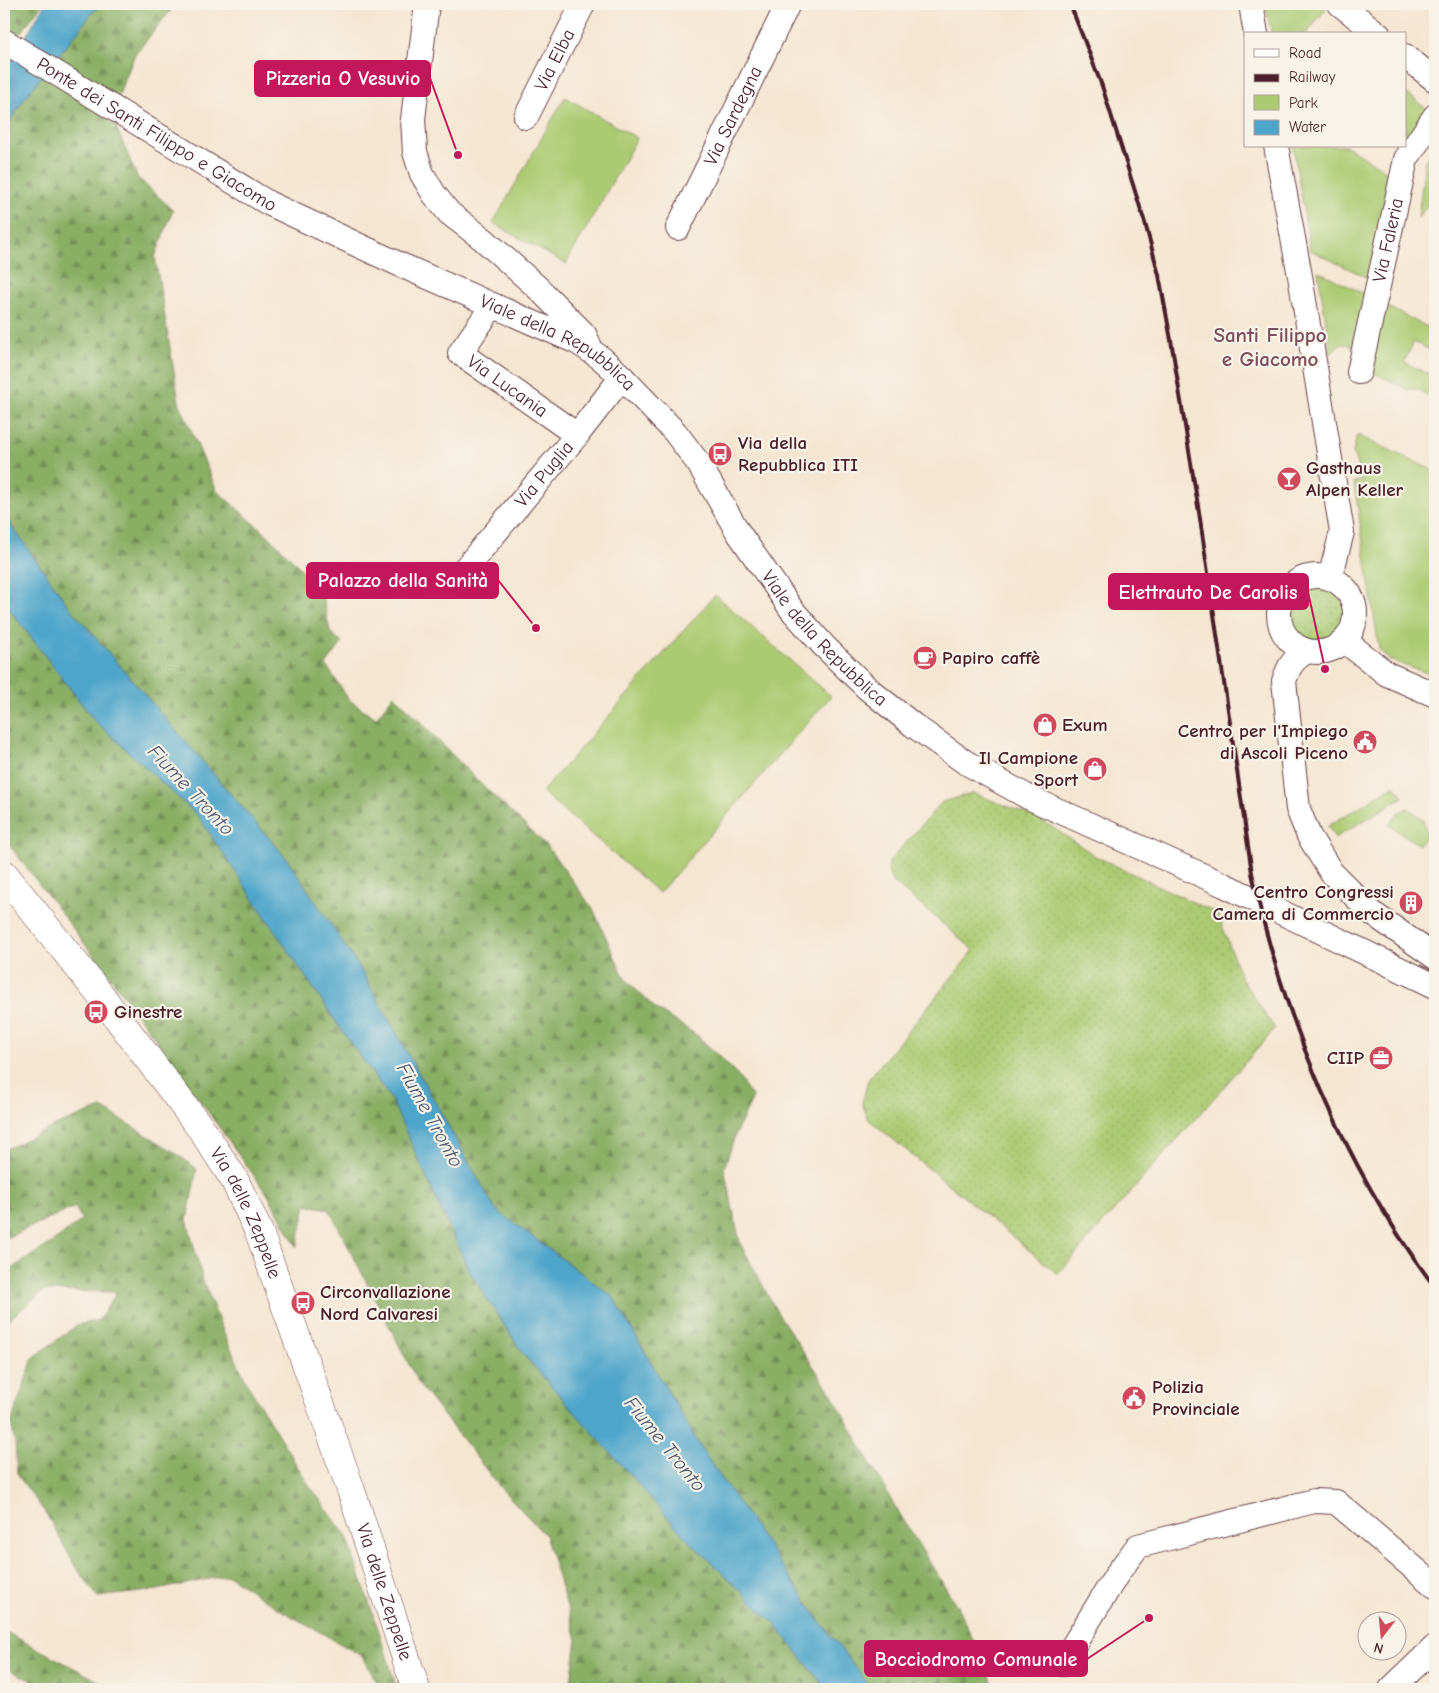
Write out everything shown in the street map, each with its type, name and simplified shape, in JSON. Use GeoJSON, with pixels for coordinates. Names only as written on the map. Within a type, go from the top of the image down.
{"type":"FeatureCollection","features":[{"type":"Feature","properties":{"kind":"main road","name":"Via delle Zeppelle"},"geometry":{"type":"LineString","coordinates":[[4,874],[98,992],[202,1130],[234,1179],[259,1232],[342,1463],[416,1689]]}},
{"type":"Feature","properties":{"kind":"street"},"geometry":{"type":"LineString","coordinates":[[427,4],[413,119],[415,152],[422,174],[434,194],[449,213],[483,239],[523,274],[584,334],[592,351]]}},
{"type":"Feature","properties":{"kind":"street","name":"Via Elba"},"geometry":{"type":"LineString","coordinates":[[526,117],[582,4]]}},
{"type":"Feature","properties":{"kind":"street","name":"Via Sardegna"},"geometry":{"type":"LineString","coordinates":[[678,228],[788,4]]}},
{"type":"Feature","properties":{"kind":"street"},"geometry":{"type":"LineString","coordinates":[[1251,4],[1256,32]]}},
{"type":"Feature","properties":{"kind":"street"},"geometry":{"type":"LineString","coordinates":[[1340,4],[1375,32]]}},
{"type":"Feature","properties":{"kind":"street","name":"Ponte dei Santi Filippo e Giacomo"},"geometry":{"type":"LineString","coordinates":[[4,41],[250,194],[284,211]]}},
{"type":"Feature","properties":{"kind":"street"},"geometry":{"type":"LineString","coordinates":[[1406,57],[1435,80]]}},
{"type":"Feature","properties":{"kind":"street","name":"Via Faleria"},"geometry":{"type":"LineString","coordinates":[[1360,372],[1406,159],[1435,116]]}},
{"type":"Feature","properties":{"kind":"street"},"geometry":{"type":"LineString","coordinates":[[1276,148],[1309,330],[1342,532],[1330,578]]}},
{"type":"Feature","properties":{"kind":"street","name":"Viale della Repubblica"},"geometry":{"type":"LineString","coordinates":[[284,211],[577,342],[592,351],[622,377],[675,432],[699,464],[738,532],[792,610],[841,664],[913,726],[965,762],[1028,797],[1224,885],[1435,986]]}},
{"type":"Feature","properties":{"kind":"street"},"geometry":{"type":"LineString","coordinates":[[500,308],[521,300],[524,293],[523,274]]}},
{"type":"Feature","properties":{"kind":"street","name":"Via Lucania"},"geometry":{"type":"LineString","coordinates":[[500,308],[460,353],[577,435]]}},
{"type":"Feature","properties":{"kind":"street","name":"Via Puglia"},"geometry":{"type":"LineString","coordinates":[[464,570],[577,435],[622,377]]}},
{"type":"Feature","properties":{"kind":"street"},"geometry":{"type":"LineString","coordinates":[[1319,576],[1330,578],[1348,590],[1356,611],[1355,622],[1345,641],[1333,649],[1320,652],[1307,651],[1288,639],[1282,630],[1279,619],[1280,608],[1283,597],[1293,584],[1308,577],[1319,576]]}},
{"type":"Feature","properties":{"kind":"street"},"geometry":{"type":"LineString","coordinates":[[1345,641],[1387,674],[1435,695]]}},
{"type":"Feature","properties":{"kind":"street"},"geometry":{"type":"LineString","coordinates":[[1307,651],[1296,657],[1289,665],[1284,681],[1298,809],[1309,836],[1331,872],[1372,913],[1435,957]]}},
{"type":"Feature","properties":{"kind":"street"},"geometry":{"type":"LineString","coordinates":[[1062,1664],[1119,1571],[1138,1546],[1314,1501],[1336,1502],[1435,1586]]}},
{"type":"Feature","properties":{"kind":"street"},"geometry":{"type":"LineString","coordinates":[[1399,1687],[1435,1647]]}},
{"type":"Feature","properties":{"kind":"green space"},"geometry":{"type":"Polygon","coordinates":[[[4,4],[43,4],[4,53],[4,4]]]}},
{"type":"Feature","properties":{"kind":"green space"},"geometry":{"type":"Polygon","coordinates":[[[102,4],[176,4],[135,54],[111,115],[137,177],[173,210],[155,257],[179,402],[217,491],[272,539],[321,589],[330,632],[342,643],[326,665],[349,700],[376,718],[394,695],[480,783],[547,846],[593,909],[625,979],[656,1009],[698,1036],[735,1072],[753,1098],[736,1133],[724,1168],[740,1243],[777,1312],[831,1393],[894,1505],[957,1606],[995,1689],[872,1689],[822,1624],[704,1453],[613,1297],[495,1209],[361,970],[287,859],[70,608],[4,515],[4,131],[24,99],[93,12],[102,4]]]}},
{"type":"Feature","properties":{"kind":"green space"},"geometry":{"type":"Polygon","coordinates":[[[1265,4],[1320,4],[1326,9],[1308,32],[1272,32],[1265,4]]]}},
{"type":"Feature","properties":{"kind":"green space"},"geometry":{"type":"Polygon","coordinates":[[[1406,93],[1428,110],[1406,143],[1406,93]]]}},
{"type":"Feature","properties":{"kind":"green space"},"geometry":{"type":"Polygon","coordinates":[[[565,97],[637,138],[566,264],[493,223],[565,97]]]}},
{"type":"Feature","properties":{"kind":"green space"},"geometry":{"type":"Polygon","coordinates":[[[1435,147],[1435,196],[1418,218],[1425,160],[1435,147]]]}},
{"type":"Feature","properties":{"kind":"green space"},"geometry":{"type":"Polygon","coordinates":[[[1293,148],[1350,148],[1393,176],[1370,279],[1310,250],[1293,148]]]}},
{"type":"Feature","properties":{"kind":"green space"},"geometry":{"type":"Polygon","coordinates":[[[1318,271],[1366,295],[1355,347],[1348,344],[1338,345],[1331,354],[1318,271]]]}},
{"type":"Feature","properties":{"kind":"green space"},"geometry":{"type":"Polygon","coordinates":[[[1384,305],[1435,331],[1435,353],[1414,342],[1404,362],[1426,373],[1435,375],[1435,399],[1417,389],[1407,389],[1368,370],[1384,305]]]}},
{"type":"Feature","properties":{"kind":"green space"},"geometry":{"type":"Polygon","coordinates":[[[1357,435],[1435,471],[1435,676],[1389,660],[1379,649],[1354,482],[1362,481],[1353,452],[1357,435]]]}},
{"type":"Feature","properties":{"kind":"green space"},"geometry":{"type":"Polygon","coordinates":[[[1317,585],[1333,590],[1341,598],[1346,614],[1341,630],[1333,638],[1317,643],[1301,638],[1293,630],[1288,614],[1293,598],[1301,590],[1317,585]]]}},
{"type":"Feature","properties":{"kind":"green space"},"geometry":{"type":"Polygon","coordinates":[[[715,595],[831,696],[659,893],[542,792],[715,595]]]}},
{"type":"Feature","properties":{"kind":"green space"},"geometry":{"type":"Polygon","coordinates":[[[4,602],[94,720],[198,816],[342,1031],[391,1099],[469,1271],[523,1354],[622,1465],[775,1624],[826,1689],[570,1689],[577,1639],[545,1535],[499,1486],[420,1386],[329,1209],[306,1205],[297,1247],[268,1195],[125,997],[4,838],[4,602]]]}},
{"type":"Feature","properties":{"kind":"green space"},"geometry":{"type":"Polygon","coordinates":[[[1395,785],[1403,797],[1335,838],[1328,826],[1395,785]]]}},
{"type":"Feature","properties":{"kind":"green space"},"geometry":{"type":"Polygon","coordinates":[[[973,793],[1040,819],[1097,857],[1218,914],[1241,978],[1275,1029],[1058,1274],[868,1119],[862,1103],[868,1080],[974,950],[892,881],[888,872],[889,862],[942,802],[973,793]]]}},
{"type":"Feature","properties":{"kind":"green space"},"geometry":{"type":"Polygon","coordinates":[[[1408,808],[1423,819],[1427,834],[1419,845],[1389,825],[1398,813],[1408,808]]]}},
{"type":"Feature","properties":{"kind":"green space"},"geometry":{"type":"Polygon","coordinates":[[[102,1108],[173,1151],[197,1169],[187,1220],[203,1281],[225,1336],[249,1387],[307,1482],[347,1537],[397,1689],[381,1689],[362,1656],[279,1609],[228,1575],[157,1590],[98,1597],[75,1566],[47,1515],[17,1474],[15,1442],[11,1423],[33,1358],[77,1325],[99,1320],[117,1292],[44,1291],[4,1323],[4,1273],[53,1242],[82,1220],[75,1207],[4,1239],[4,1150],[59,1124],[102,1108]]]}},
{"type":"Feature","properties":{"kind":"green space"},"geometry":{"type":"Polygon","coordinates":[[[4,1631],[113,1689],[48,1689],[4,1667],[4,1631]]]}},
{"type":"Feature","properties":{"kind":"water"},"geometry":{"type":"Polygon","coordinates":[[[45,4],[102,4],[93,12],[24,99],[4,131],[4,73],[45,4]]]}},
{"type":"Feature","properties":{"kind":"water","name":"Fiume Tronto"},"geometry":{"type":"Polygon","coordinates":[[[4,515],[70,608],[287,859],[361,970],[495,1209],[613,1297],[704,1453],[822,1624],[872,1689],[826,1689],[775,1624],[684,1536],[523,1354],[469,1271],[391,1099],[342,1031],[198,816],[94,720],[4,602],[4,515]]]}},
{"type":"Feature","properties":{"kind":"railway"},"geometry":{"type":"LineString","coordinates":[[1070,4],[1102,86],[1145,223],[1159,275],[1199,512],[1252,873],[1265,928],[1300,1037],[1321,1090],[1373,1193],[1435,1287]]}},
{"type":"Feature","properties":{"kind":"place","name":"Pizzeria O Vesuvio"},"geometry":{"type":"Point","coordinates":[458,155]}},
{"type":"Feature","properties":{"kind":"place","name":"Via della Repubblica ITI"},"geometry":{"type":"Point","coordinates":[720,454]}},
{"type":"Feature","properties":{"kind":"place","name":"Gasthaus Alpen Keller"},"geometry":{"type":"Point","coordinates":[1289,479]}},
{"type":"Feature","properties":{"kind":"place","name":"Palazzo della Sanità"},"geometry":{"type":"Point","coordinates":[536,628]}},
{"type":"Feature","properties":{"kind":"place","name":"Papiro caffè"},"geometry":{"type":"Point","coordinates":[925,658]}},
{"type":"Feature","properties":{"kind":"place","name":"Elettrauto De Carolis"},"geometry":{"type":"Point","coordinates":[1325,669]}},
{"type":"Feature","properties":{"kind":"place","name":"Exum"},"geometry":{"type":"Point","coordinates":[1045,725]}},
{"type":"Feature","properties":{"kind":"place","name":"Centro per l'Impiego di Ascoli Piceno"},"geometry":{"type":"Point","coordinates":[1365,742]}},
{"type":"Feature","properties":{"kind":"place","name":"Il Campione Sport"},"geometry":{"type":"Point","coordinates":[1095,769]}},
{"type":"Feature","properties":{"kind":"place","name":"Centro Congressi Camera di Commercio"},"geometry":{"type":"Point","coordinates":[1411,903]}},
{"type":"Feature","properties":{"kind":"place","name":"Ginestre"},"geometry":{"type":"Point","coordinates":[96,1012]}},
{"type":"Feature","properties":{"kind":"place","name":"CIIP"},"geometry":{"type":"Point","coordinates":[1381,1058]}},
{"type":"Feature","properties":{"kind":"place","name":"Circonvallazione Nord Calvaresi"},"geometry":{"type":"Point","coordinates":[303,1303]}},
{"type":"Feature","properties":{"kind":"place","name":"Polizia Provinciale"},"geometry":{"type":"Point","coordinates":[1134,1398]}},
{"type":"Feature","properties":{"kind":"place","name":"Bocciodromo Comunale"},"geometry":{"type":"Point","coordinates":[1149,1618]}},
{"type":"Feature","properties":{"kind":"district","name":"Santi Filippo e Giacomo"},"geometry":{"type":"Point","coordinates":[1270,347]}}]}
